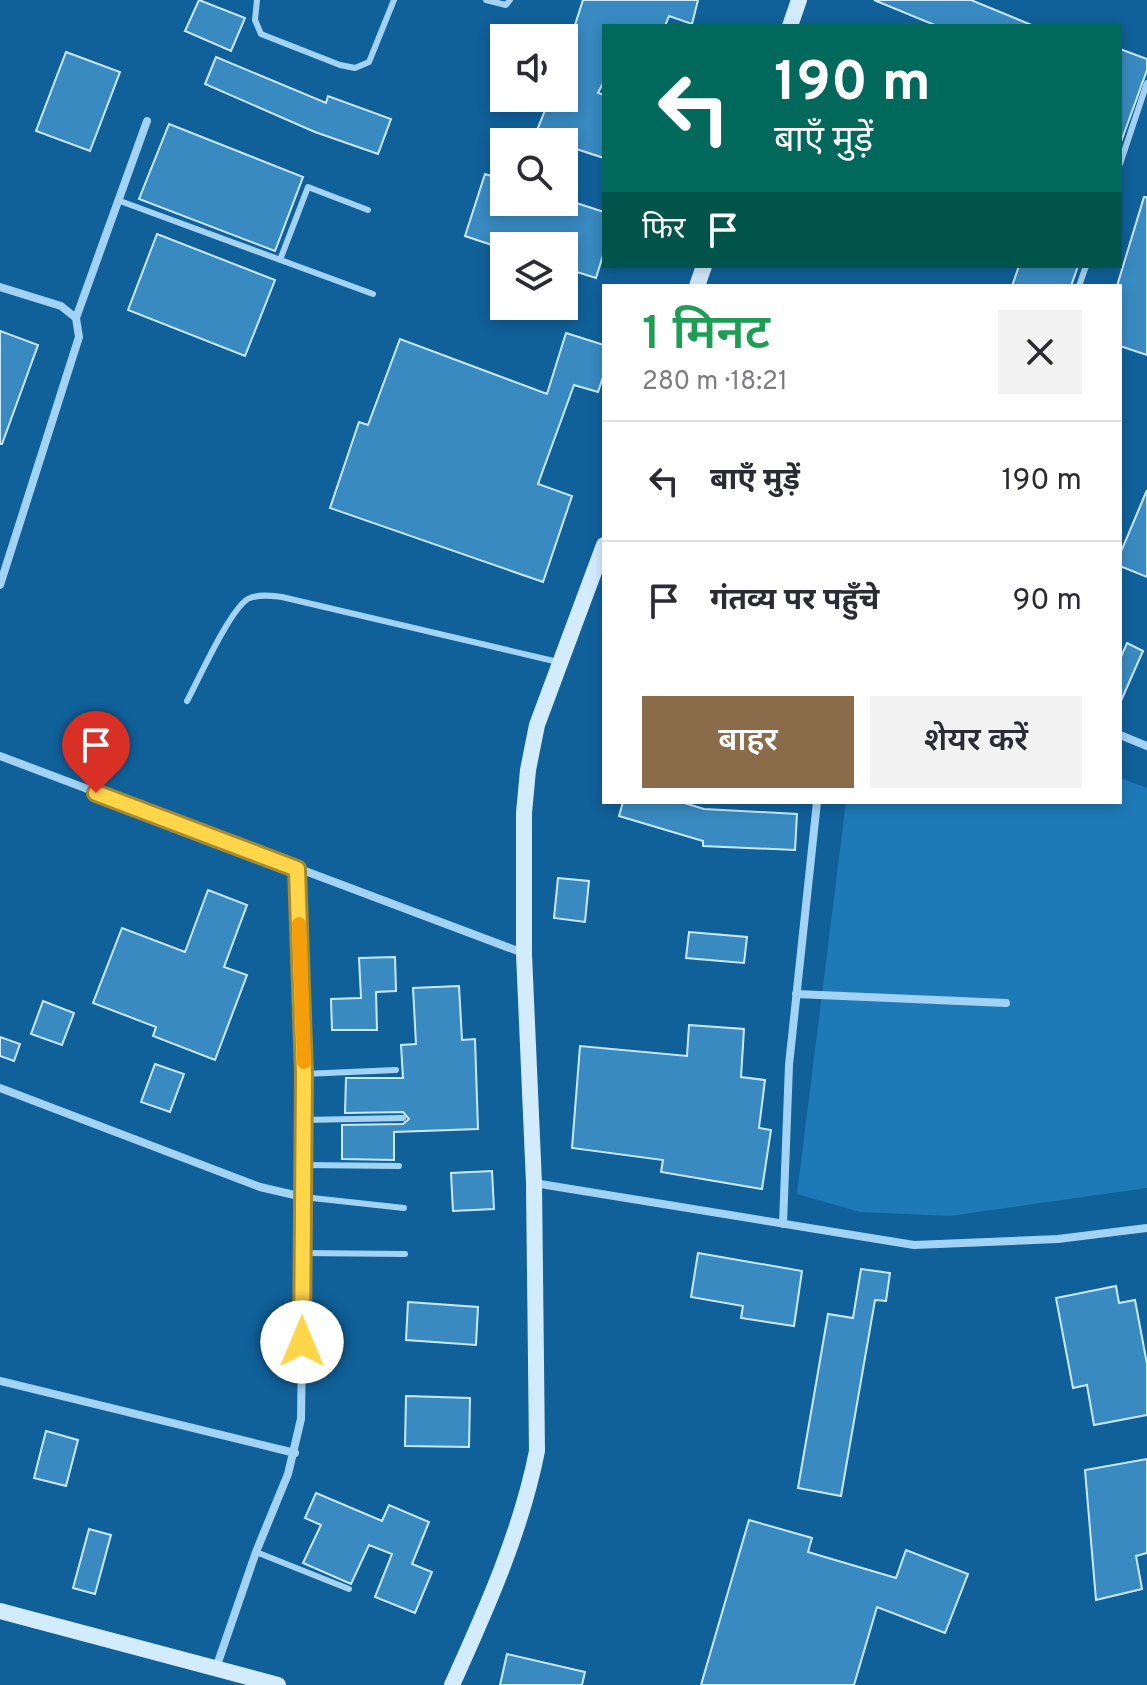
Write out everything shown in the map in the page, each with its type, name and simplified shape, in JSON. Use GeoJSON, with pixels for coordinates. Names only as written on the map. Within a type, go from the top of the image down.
{"type":"FeatureCollection","features":[{"type":"Feature","properties":{"kind":"street"},"geometry":{"type":"LineString","coordinates":[[791,24],[799,0]]}},
{"type":"Feature","properties":{"kind":"street"},"geometry":{"type":"LineString","coordinates":[[0,585],[79,337],[76,318],[147,121]]}},
{"type":"Feature","properties":{"kind":"street"},"geometry":{"type":"LineString","coordinates":[[0,287],[61,306],[76,318]]}},
{"type":"Feature","properties":{"kind":"street"},"geometry":{"type":"LineString","coordinates":[[452,1685],[491,1596],[532,1475],[537,1451],[534,1183],[524,954],[524,813],[537,725],[602,550]]}},
{"type":"Feature","properties":{"kind":"street"},"geometry":{"type":"LineString","coordinates":[[1122,736],[1147,746]]}},
{"type":"Feature","properties":{"kind":"street"},"geometry":{"type":"LineString","coordinates":[[0,756],[524,954]]}},
{"type":"Feature","properties":{"kind":"street"},"geometry":{"type":"LineString","coordinates":[[783,1224],[789,1065],[817,804]]}},
{"type":"Feature","properties":{"kind":"street"},"geometry":{"type":"LineString","coordinates":[[216,1668],[256,1552],[295,1453],[302,1389],[304,1074],[297,869]]}},
{"type":"Feature","properties":{"kind":"street"},"geometry":{"type":"LineString","coordinates":[[796,994],[1006,1003]]}},
{"type":"Feature","properties":{"kind":"street"},"geometry":{"type":"LineString","coordinates":[[0,1088],[260,1187],[303,1197]]}},
{"type":"Feature","properties":{"kind":"street"},"geometry":{"type":"LineString","coordinates":[[534,1183],[914,1245],[1058,1239],[1147,1228]]}},
{"type":"Feature","properties":{"kind":"street"},"geometry":{"type":"LineString","coordinates":[[0,1381],[295,1453]]}},
{"type":"Feature","properties":{"kind":"street"},"geometry":{"type":"LineString","coordinates":[[0,1611],[278,1685]]}},
{"type":"Feature","properties":{"kind":"lane"},"geometry":{"type":"LineString","coordinates":[[257,0],[255,20],[261,34],[355,68],[369,62],[394,0]]}},
{"type":"Feature","properties":{"kind":"lane"},"geometry":{"type":"LineString","coordinates":[[486,0],[506,5],[510,0]]}},
{"type":"Feature","properties":{"kind":"lane"},"geometry":{"type":"LineString","coordinates":[[1122,158],[1147,83]]}},
{"type":"Feature","properties":{"kind":"lane"},"geometry":{"type":"LineString","coordinates":[[280,260],[308,187],[368,210]]}},
{"type":"Feature","properties":{"kind":"lane"},"geometry":{"type":"LineString","coordinates":[[120,201],[373,294]]}},
{"type":"Feature","properties":{"kind":"lane"},"geometry":{"type":"LineString","coordinates":[[187,701],[235,611],[247,598],[261,595],[282,597],[561,663]]}},
{"type":"Feature","properties":{"kind":"lane"},"geometry":{"type":"LineString","coordinates":[[304,1074],[396,1070]]}},
{"type":"Feature","properties":{"kind":"lane"},"geometry":{"type":"LineString","coordinates":[[304,1120],[403,1118]]}},
{"type":"Feature","properties":{"kind":"lane"},"geometry":{"type":"LineString","coordinates":[[304,1165],[399,1166]]}},
{"type":"Feature","properties":{"kind":"lane"},"geometry":{"type":"LineString","coordinates":[[303,1197],[404,1208]]}},
{"type":"Feature","properties":{"kind":"lane"},"geometry":{"type":"LineString","coordinates":[[302,1253],[405,1254]]}},
{"type":"Feature","properties":{"kind":"lane"},"geometry":{"type":"LineString","coordinates":[[256,1552],[349,1589]]}},
{"type":"Feature","properties":{"kind":"shaded area"},"geometry":{"type":"Polygon","coordinates":[[[1122,779],[1147,788],[1147,1188],[950,1216],[860,1212],[797,1194],[846,804],[1122,804],[1122,779]]]}},
{"type":"Feature","properties":{"kind":"building"},"geometry":{"type":"Polygon","coordinates":[[[199,0],[245,18],[231,51],[185,31],[199,0]]]}},
{"type":"Feature","properties":{"kind":"building"},"geometry":{"type":"Polygon","coordinates":[[[583,0],[698,0],[692,24],[669,16],[666,24],[602,24],[602,85],[598,93],[602,94],[602,157],[578,150],[578,128],[538,128],[544,112],[578,112],[578,24],[575,24],[583,0]]]}},
{"type":"Feature","properties":{"kind":"building"},"geometry":{"type":"Polygon","coordinates":[[[874,0],[971,0],[1029,24],[932,24],[874,0]]]}},
{"type":"Feature","properties":{"kind":"building"},"geometry":{"type":"Polygon","coordinates":[[[1122,50],[1147,59],[1147,70],[1122,139],[1122,50]]]}},
{"type":"Feature","properties":{"kind":"building"},"geometry":{"type":"Polygon","coordinates":[[[66,52],[120,72],[90,151],[36,131],[66,52]]]}},
{"type":"Feature","properties":{"kind":"building"},"geometry":{"type":"Polygon","coordinates":[[[216,57],[326,103],[328,96],[391,119],[378,154],[315,132],[205,84],[216,57]]]}},
{"type":"Feature","properties":{"kind":"building"},"geometry":{"type":"Polygon","coordinates":[[[169,124],[303,177],[275,251],[139,199],[169,124]]]}},
{"type":"Feature","properties":{"kind":"building"},"geometry":{"type":"Polygon","coordinates":[[[485,174],[490,176],[490,216],[578,216],[578,204],[602,211],[602,258],[596,278],[578,272],[578,232],[490,232],[490,244],[465,236],[485,174]]]}},
{"type":"Feature","properties":{"kind":"building"},"geometry":{"type":"Polygon","coordinates":[[[1144,197],[1147,197],[1147,355],[1122,347],[1122,284],[1118,284],[1144,197]]]}},
{"type":"Feature","properties":{"kind":"building"},"geometry":{"type":"Polygon","coordinates":[[[157,234],[275,280],[245,356],[128,310],[157,234]]]}},
{"type":"Feature","properties":{"kind":"building"},"geometry":{"type":"Polygon","coordinates":[[[1018,268],[1077,268],[1072,284],[1013,284],[1018,268]]]}},
{"type":"Feature","properties":{"kind":"building"},"geometry":{"type":"Polygon","coordinates":[[[0,331],[38,345],[2,444],[0,444],[0,331]]]}},
{"type":"Feature","properties":{"kind":"building"},"geometry":{"type":"Polygon","coordinates":[[[566,333],[602,344],[602,380],[598,392],[574,385],[538,484],[572,496],[543,582],[330,508],[359,422],[368,425],[400,339],[547,394],[566,333]]]}},
{"type":"Feature","properties":{"kind":"building"},"geometry":{"type":"Polygon","coordinates":[[[1147,490],[1147,577],[1122,567],[1122,549],[1147,490]]]}},
{"type":"Feature","properties":{"kind":"building"},"geometry":{"type":"Polygon","coordinates":[[[1127,643],[1143,651],[1122,698],[1122,654],[1127,643]]]}},
{"type":"Feature","properties":{"kind":"building"},"geometry":{"type":"Polygon","coordinates":[[[622,804],[688,804],[704,809],[797,814],[795,850],[703,846],[703,841],[619,816],[622,804]]]}},
{"type":"Feature","properties":{"kind":"building"},"geometry":{"type":"Polygon","coordinates":[[[558,878],[589,881],[585,922],[554,918],[558,878]]]}},
{"type":"Feature","properties":{"kind":"building"},"geometry":{"type":"Polygon","coordinates":[[[208,890],[247,905],[224,967],[247,975],[215,1060],[153,1036],[156,1027],[93,1003],[122,928],[185,952],[208,890]]]}},
{"type":"Feature","properties":{"kind":"building"},"geometry":{"type":"Polygon","coordinates":[[[689,932],[747,937],[744,963],[686,958],[689,932]]]}},
{"type":"Feature","properties":{"kind":"building"},"geometry":{"type":"Polygon","coordinates":[[[395,957],[396,991],[376,992],[377,1030],[332,1030],[331,999],[361,998],[359,958],[395,957]]]}},
{"type":"Feature","properties":{"kind":"building"},"geometry":{"type":"Polygon","coordinates":[[[459,986],[462,1040],[475,1039],[478,1129],[394,1132],[394,1160],[342,1159],[342,1125],[403,1124],[409,1119],[403,1112],[345,1113],[346,1078],[403,1078],[401,1045],[416,1044],[413,988],[459,986]]]}},
{"type":"Feature","properties":{"kind":"building"},"geometry":{"type":"Polygon","coordinates":[[[43,1001],[74,1013],[62,1045],[31,1034],[43,1001]]]}},
{"type":"Feature","properties":{"kind":"building"},"geometry":{"type":"Polygon","coordinates":[[[689,1025],[744,1029],[741,1077],[765,1080],[759,1128],[771,1130],[762,1189],[661,1172],[663,1160],[572,1148],[580,1046],[687,1056],[689,1025]]]}},
{"type":"Feature","properties":{"kind":"building"},"geometry":{"type":"Polygon","coordinates":[[[0,1037],[20,1044],[14,1061],[0,1056],[0,1037]]]}},
{"type":"Feature","properties":{"kind":"building"},"geometry":{"type":"Polygon","coordinates":[[[155,1064],[184,1074],[170,1112],[141,1102],[155,1064]]]}},
{"type":"Feature","properties":{"kind":"building"},"geometry":{"type":"Polygon","coordinates":[[[492,1171],[494,1209],[453,1211],[451,1173],[492,1171]]]}},
{"type":"Feature","properties":{"kind":"building"},"geometry":{"type":"Polygon","coordinates":[[[698,1253],[802,1271],[794,1326],[741,1318],[743,1306],[691,1297],[698,1253]]]}},
{"type":"Feature","properties":{"kind":"building"},"geometry":{"type":"Polygon","coordinates":[[[861,1269],[890,1273],[886,1301],[875,1300],[841,1496],[798,1488],[828,1314],[853,1318],[861,1269]]]}},
{"type":"Feature","properties":{"kind":"building"},"geometry":{"type":"Polygon","coordinates":[[[1116,1286],[1119,1303],[1135,1300],[1147,1364],[1147,1415],[1094,1425],[1087,1385],[1073,1388],[1056,1298],[1116,1286]]]}},
{"type":"Feature","properties":{"kind":"building"},"geometry":{"type":"Polygon","coordinates":[[[408,1302],[478,1307],[476,1345],[406,1340],[408,1302]]]}},
{"type":"Feature","properties":{"kind":"building"},"geometry":{"type":"Polygon","coordinates":[[[406,1396],[470,1398],[469,1447],[405,1446],[406,1396]]]}},
{"type":"Feature","properties":{"kind":"building"},"geometry":{"type":"Polygon","coordinates":[[[46,1431],[78,1440],[66,1486],[34,1478],[46,1431]]]}},
{"type":"Feature","properties":{"kind":"building"},"geometry":{"type":"Polygon","coordinates":[[[1147,1459],[1147,1553],[1136,1556],[1142,1589],[1096,1600],[1085,1470],[1147,1459]]]}},
{"type":"Feature","properties":{"kind":"building"},"geometry":{"type":"Polygon","coordinates":[[[316,1493],[382,1521],[389,1505],[429,1522],[412,1564],[432,1572],[415,1613],[375,1597],[392,1554],[369,1545],[351,1584],[303,1563],[321,1525],[305,1518],[316,1493]]]}},
{"type":"Feature","properties":{"kind":"building"},"geometry":{"type":"Polygon","coordinates":[[[749,1520],[812,1538],[808,1552],[896,1578],[906,1550],[968,1574],[945,1633],[877,1607],[854,1685],[701,1685],[749,1520]]]}},
{"type":"Feature","properties":{"kind":"building"},"geometry":{"type":"Polygon","coordinates":[[[89,1529],[111,1535],[95,1594],[73,1588],[89,1529]]]}},
{"type":"Feature","properties":{"kind":"building"},"geometry":{"type":"Polygon","coordinates":[[[507,1654],[585,1672],[582,1685],[500,1685],[507,1654]]]}},
{"type":"Feature","properties":{"kind":"slow traffic"},"geometry":{"type":"LineString","coordinates":[[299,924],[304,1062]]}},
{"type":"Feature","properties":{"kind":"route"},"geometry":{"type":"LineString","coordinates":[[96,793],[297,869],[305,1145],[302,1342]]}}]}
